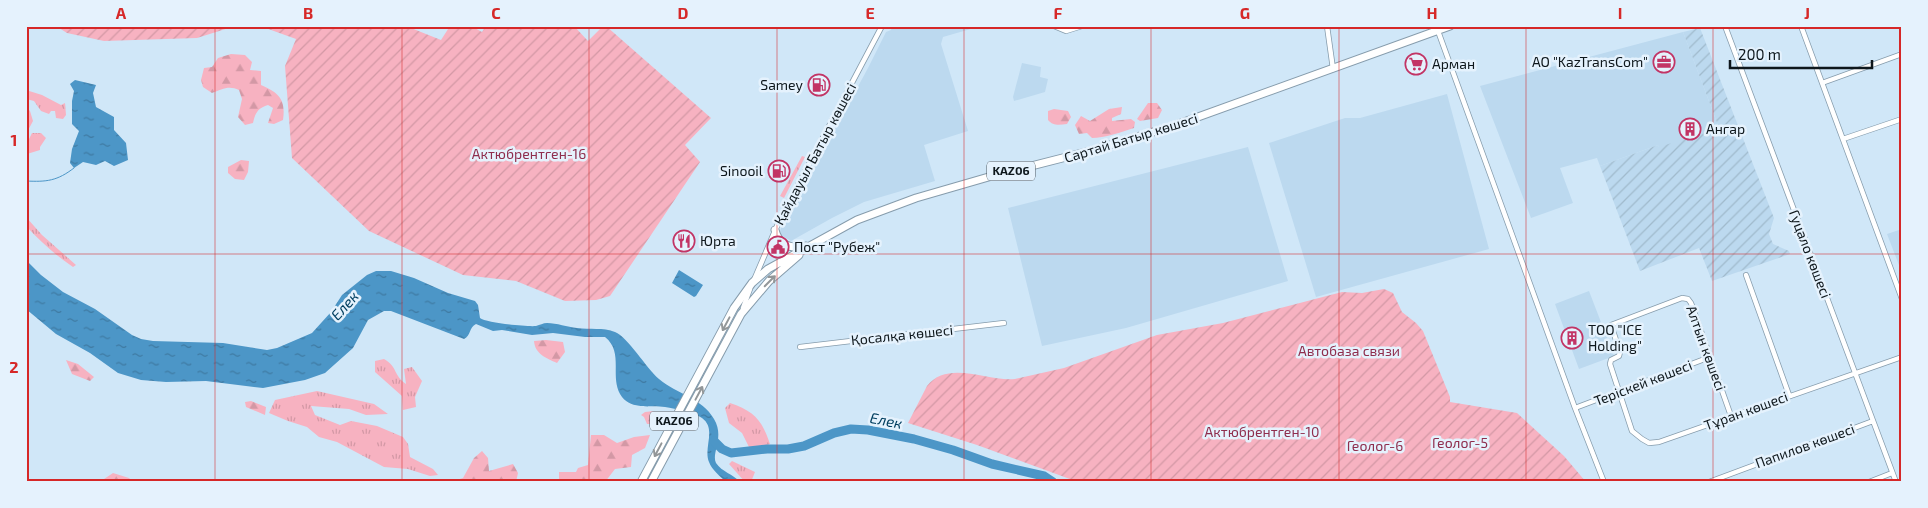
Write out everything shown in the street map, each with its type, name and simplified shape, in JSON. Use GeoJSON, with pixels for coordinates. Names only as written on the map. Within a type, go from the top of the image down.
{"type":"FeatureCollection","features":[{"type":"Feature","properties":{"kind":"highway","name":"Сартай Батыр көшесі"},"geometry":{"type":"LineString","coordinates":[[811,245],[857,220],[916,198],[1090,151],[1173,126],[1450,26]]}},
{"type":"Feature","properties":{"kind":"highway"},"geometry":{"type":"LineString","coordinates":[[775,230],[778,240],[786,246],[811,245]]}},
{"type":"Feature","properties":{"kind":"highway","name":"KАZ06"},"geometry":{"type":"LineString","coordinates":[[641,482],[734,308],[752,283],[768,269],[811,245]]}},
{"type":"Feature","properties":{"kind":"highway","name":"KАZ06"},"geometry":{"type":"LineString","coordinates":[[650,482],[741,314],[768,282],[811,245]]}},
{"type":"Feature","properties":{"kind":"street","name":"Қайдауыл Батыр көшесі"},"geometry":{"type":"LineString","coordinates":[[741,314],[775,230],[882,26]]}},
{"type":"Feature","properties":{"kind":"street"},"geometry":{"type":"LineString","coordinates":[[1054,27],[1066,31],[1082,26]]}},
{"type":"Feature","properties":{"kind":"street"},"geometry":{"type":"LineString","coordinates":[[1327,26],[1333,69]]}},
{"type":"Feature","properties":{"kind":"street","name":"Гуцало көшесі"},"geometry":{"type":"LineString","coordinates":[[1725,26],[1896,482]]}},
{"type":"Feature","properties":{"kind":"street"},"geometry":{"type":"LineString","coordinates":[[1801,26],[1902,299]]}},
{"type":"Feature","properties":{"kind":"street"},"geometry":{"type":"LineString","coordinates":[[1438,30],[1575,408],[1604,482]]}},
{"type":"Feature","properties":{"kind":"street"},"geometry":{"type":"LineString","coordinates":[[1822,83],[1902,54]]}},
{"type":"Feature","properties":{"kind":"street"},"geometry":{"type":"LineString","coordinates":[[1843,140],[1902,119]]}},
{"type":"Feature","properties":{"kind":"street"},"geometry":{"type":"LineString","coordinates":[[1746,275],[1789,395]]}},
{"type":"Feature","properties":{"kind":"street","name":"Алтын көшесі"},"geometry":{"type":"LineString","coordinates":[[1619,392],[1610,364],[1611,360],[1619,356],[1620,352],[1611,325],[1682,298],[1688,299],[1731,416]]}},
{"type":"Feature","properties":{"kind":"street","name":"Қосалқа көшесі"},"geometry":{"type":"LineString","coordinates":[[800,347],[1004,323]]}},
{"type":"Feature","properties":{"kind":"street","name":"Теріскей көшесі"},"geometry":{"type":"LineString","coordinates":[[1575,408],[1710,357]]}},
{"type":"Feature","properties":{"kind":"street","name":"Тұран көшесі"},"geometry":{"type":"LineString","coordinates":[[1619,392],[1632,431],[1649,443],[1659,442],[1902,357]]}},
{"type":"Feature","properties":{"kind":"street","name":"Папилов көшесі"},"geometry":{"type":"LineString","coordinates":[[1709,482],[1873,421]]}},
{"type":"Feature","properties":{"kind":"street"},"geometry":{"type":"LineString","coordinates":[[1869,482],[1892,473]]}},
{"type":"Feature","properties":{"kind":"shaded area"},"geometry":{"type":"Polygon","coordinates":[[[892,26],[981,26],[943,37],[941,44],[968,131],[924,145],[935,181],[864,202],[791,241],[781,235],[780,231],[784,220],[800,191],[805,193],[808,191],[804,186],[886,32],[891,30],[892,26]]]}},
{"type":"Feature","properties":{"kind":"shaded area"},"geometry":{"type":"Polygon","coordinates":[[[1700,28],[1774,218],[1769,234],[1773,244],[1789,251],[1790,254],[1712,281],[1699,248],[1640,271],[1600,166],[1658,145],[1659,147],[1719,128],[1683,32],[1700,28]]]}},
{"type":"Feature","properties":{"kind":"shaded area"},"geometry":{"type":"Polygon","coordinates":[[[1683,32],[1719,128],[1659,148],[1658,145],[1600,166],[1597,158],[1560,168],[1573,203],[1531,218],[1480,86],[1683,32]]]}},
{"type":"Feature","properties":{"kind":"shaded area"},"geometry":{"type":"Polygon","coordinates":[[[1022,63],[1041,67],[1040,77],[1048,79],[1045,92],[1014,101],[1013,97],[1022,63]]]}},
{"type":"Feature","properties":{"kind":"shaded area"},"geometry":{"type":"Polygon","coordinates":[[[1447,94],[1489,249],[1316,297],[1269,143],[1345,118],[1360,118],[1447,94]]]}},
{"type":"Feature","properties":{"kind":"shaded area"},"geometry":{"type":"Polygon","coordinates":[[[1248,147],[1288,281],[1126,328],[1042,346],[1008,208],[1248,147]]]}},
{"type":"Feature","properties":{"kind":"shaded area"},"geometry":{"type":"Polygon","coordinates":[[[1902,229],[1902,273],[1887,234],[1902,229]]]}},
{"type":"Feature","properties":{"kind":"shaded area","name":"ТОО \"ICE Holding\""},"geometry":{"type":"Polygon","coordinates":[[[1589,291],[1614,356],[1579,369],[1555,304],[1589,291]]]}},
{"type":"Feature","properties":{"kind":"green space"},"geometry":{"type":"Polygon","coordinates":[[[56,26],[235,26],[197,38],[104,41],[67,33],[56,26]]]}},
{"type":"Feature","properties":{"kind":"green space","name":"Актюбрентген-16"},"geometry":{"type":"Polygon","coordinates":[[[260,26],[406,26],[441,40],[450,26],[471,26],[482,32],[486,26],[574,26],[588,41],[603,26],[606,26],[711,118],[685,145],[700,162],[610,296],[596,300],[565,301],[516,281],[463,275],[369,231],[292,158],[285,66],[296,39],[260,26]]]}},
{"type":"Feature","properties":{"kind":"green space"},"geometry":{"type":"Polygon","coordinates":[[[231,54],[245,55],[252,62],[250,70],[261,71],[261,85],[277,94],[282,102],[283,120],[274,124],[268,123],[273,108],[268,105],[258,111],[253,123],[245,125],[238,117],[242,99],[239,90],[229,88],[212,93],[203,87],[201,80],[204,68],[212,67],[218,58],[231,54]]]}},
{"type":"Feature","properties":{"kind":"green space"},"geometry":{"type":"Polygon","coordinates":[[[26,90],[42,95],[61,105],[65,103],[66,115],[63,119],[56,118],[55,111],[51,111],[49,114],[41,111],[34,101],[26,99],[26,90]]]}},
{"type":"Feature","properties":{"kind":"green space"},"geometry":{"type":"Polygon","coordinates":[[[1148,103],[1157,103],[1162,110],[1158,118],[1140,121],[1137,119],[1148,103]]]}},
{"type":"Feature","properties":{"kind":"green space"},"geometry":{"type":"Polygon","coordinates":[[[26,107],[30,111],[33,121],[26,134],[26,107]]]}},
{"type":"Feature","properties":{"kind":"green space"},"geometry":{"type":"Polygon","coordinates":[[[1122,107],[1121,114],[1112,118],[1112,121],[1131,119],[1135,122],[1134,128],[1097,138],[1092,138],[1087,133],[1079,134],[1075,125],[1081,116],[1090,121],[1109,109],[1122,107]]]}},
{"type":"Feature","properties":{"kind":"green space"},"geometry":{"type":"Polygon","coordinates":[[[1054,109],[1068,111],[1071,117],[1067,124],[1054,124],[1048,120],[1048,111],[1054,109]]]}},
{"type":"Feature","properties":{"kind":"green space"},"geometry":{"type":"Polygon","coordinates":[[[32,133],[41,133],[46,138],[40,150],[27,154],[27,143],[32,133]]]}},
{"type":"Feature","properties":{"kind":"green space"},"geometry":{"type":"Polygon","coordinates":[[[802,156],[805,157],[784,198],[780,196],[802,156]]]}},
{"type":"Feature","properties":{"kind":"green space"},"geometry":{"type":"Polygon","coordinates":[[[241,160],[249,161],[248,172],[244,180],[235,179],[228,173],[228,167],[241,160]]]}},
{"type":"Feature","properties":{"kind":"green space"},"geometry":{"type":"Polygon","coordinates":[[[26,217],[42,235],[76,265],[73,267],[43,243],[26,226],[26,217]]]}},
{"type":"Feature","properties":{"kind":"green space"},"geometry":{"type":"Polygon","coordinates":[[[1384,289],[1393,293],[1402,312],[1423,331],[1450,397],[1450,402],[1517,413],[1564,456],[1586,482],[1078,482],[977,445],[908,423],[927,386],[936,378],[946,374],[969,373],[1015,379],[1064,368],[1157,335],[1223,323],[1342,292],[1362,293],[1384,289]]]}},
{"type":"Feature","properties":{"kind":"green space"},"geometry":{"type":"Polygon","coordinates":[[[534,341],[563,342],[565,352],[557,363],[542,355],[536,349],[534,341]]]}},
{"type":"Feature","properties":{"kind":"green space"},"geometry":{"type":"Polygon","coordinates":[[[384,359],[392,365],[406,384],[404,369],[412,367],[422,381],[415,397],[416,407],[403,410],[402,396],[375,372],[375,361],[384,359]]]}},
{"type":"Feature","properties":{"kind":"green space"},"geometry":{"type":"Polygon","coordinates":[[[66,360],[78,364],[94,377],[90,381],[72,374],[66,360]]]}},
{"type":"Feature","properties":{"kind":"green space"},"geometry":{"type":"Polygon","coordinates":[[[317,391],[374,404],[388,414],[366,415],[349,409],[311,406],[315,415],[340,425],[351,421],[377,426],[403,437],[408,444],[410,457],[433,469],[438,475],[430,476],[408,469],[384,467],[337,442],[319,437],[307,427],[269,413],[275,400],[317,391]]]}},
{"type":"Feature","properties":{"kind":"green space"},"geometry":{"type":"Polygon","coordinates":[[[251,401],[266,407],[265,415],[246,407],[245,402],[251,401]]]}},
{"type":"Feature","properties":{"kind":"green space"},"geometry":{"type":"Polygon","coordinates":[[[730,403],[745,409],[756,418],[764,429],[770,444],[761,447],[749,447],[742,433],[729,423],[725,408],[730,403]]]}},
{"type":"Feature","properties":{"kind":"green space"},"geometry":{"type":"Polygon","coordinates":[[[654,411],[659,417],[657,424],[647,424],[641,415],[645,412],[654,411]]]}},
{"type":"Feature","properties":{"kind":"green space"},"geometry":{"type":"Polygon","coordinates":[[[591,435],[604,435],[617,443],[634,437],[650,435],[645,448],[632,455],[631,467],[615,469],[605,482],[559,482],[559,472],[576,472],[578,468],[588,465],[591,435]]]}},
{"type":"Feature","properties":{"kind":"green space"},"geometry":{"type":"Polygon","coordinates":[[[482,451],[488,458],[489,471],[513,464],[518,473],[516,482],[450,482],[463,478],[474,458],[482,451]]]}},
{"type":"Feature","properties":{"kind":"green space"},"geometry":{"type":"Polygon","coordinates":[[[732,461],[755,472],[751,482],[745,482],[729,464],[732,461]]]}},
{"type":"Feature","properties":{"kind":"green space"},"geometry":{"type":"Polygon","coordinates":[[[113,473],[129,478],[133,482],[108,482],[104,479],[113,473]]]}},
{"type":"Feature","properties":{"kind":"water"},"geometry":{"type":"Polygon","coordinates":[[[75,80],[96,85],[93,93],[96,107],[114,117],[114,130],[126,143],[128,160],[114,166],[105,161],[96,165],[83,162],[74,168],[70,163],[72,149],[79,131],[72,124],[74,91],[70,84],[75,80]]]}},
{"type":"Feature","properties":{"kind":"water"},"geometry":{"type":"Polygon","coordinates":[[[26,260],[41,275],[63,292],[95,309],[132,335],[153,341],[223,343],[267,350],[277,348],[312,333],[331,312],[342,295],[367,275],[376,271],[391,271],[414,278],[448,293],[475,301],[478,305],[480,318],[490,322],[532,326],[551,323],[577,328],[610,330],[626,340],[659,379],[696,401],[709,412],[714,419],[718,432],[715,454],[716,463],[721,469],[740,482],[726,482],[710,465],[707,451],[709,428],[702,418],[690,412],[665,407],[631,404],[622,397],[616,382],[614,350],[611,343],[605,337],[585,337],[553,333],[532,335],[502,330],[493,331],[476,324],[464,339],[391,311],[384,311],[368,320],[353,348],[325,373],[305,380],[263,388],[206,381],[166,382],[141,380],[118,373],[90,353],[56,334],[26,309],[26,260]]]}},
{"type":"Feature","properties":{"kind":"water"},"geometry":{"type":"Polygon","coordinates":[[[679,270],[703,285],[696,296],[694,297],[672,283],[679,270]]]}},
{"type":"Feature","properties":{"kind":"waterway"},"geometry":{"type":"LineString","coordinates":[[26,181],[52,180],[74,168]]}},
{"type":"Feature","properties":{"kind":"waterway","name":"Елек"},"geometry":{"type":"LineString","coordinates":[[714,441],[722,449],[731,453],[788,449],[804,446],[834,433],[851,429],[868,430],[914,439],[992,464],[1044,476],[1053,482]]}},
{"type":"Feature","properties":{"kind":"place","name":"АО \"KazTransCom\""},"geometry":{"type":"Point","coordinates":[1664,62]}},
{"type":"Feature","properties":{"kind":"place","name":"Арман"},"geometry":{"type":"Point","coordinates":[1416,64]}},
{"type":"Feature","properties":{"kind":"place","name":"Samey"},"geometry":{"type":"Point","coordinates":[819,85]}},
{"type":"Feature","properties":{"kind":"place","name":"Ангар"},"geometry":{"type":"Point","coordinates":[1690,129]}},
{"type":"Feature","properties":{"kind":"place","name":"Sinooil"},"geometry":{"type":"Point","coordinates":[779,171]}},
{"type":"Feature","properties":{"kind":"place","name":"Юрта"},"geometry":{"type":"Point","coordinates":[684,241]}},
{"type":"Feature","properties":{"kind":"place","name":"Пост \"Рубеж\""},"geometry":{"type":"Point","coordinates":[778,247]}},
{"type":"Feature","properties":{"kind":"place","name":"ТОО \"ICE Holding\""},"geometry":{"type":"Point","coordinates":[1572,338]}},
{"type":"Feature","properties":{"kind":"park label","name":"Автобаза связи"},"geometry":{"type":"Point","coordinates":[1349,351]}},
{"type":"Feature","properties":{"kind":"park label","name":"Актюбрентген-10"},"geometry":{"type":"Point","coordinates":[1262,432]}},
{"type":"Feature","properties":{"kind":"park label","name":"Геолог-5"},"geometry":{"type":"Point","coordinates":[1460,443]}},
{"type":"Feature","properties":{"kind":"park label","name":"Геолог-6"},"geometry":{"type":"Point","coordinates":[1375,446]}}]}
